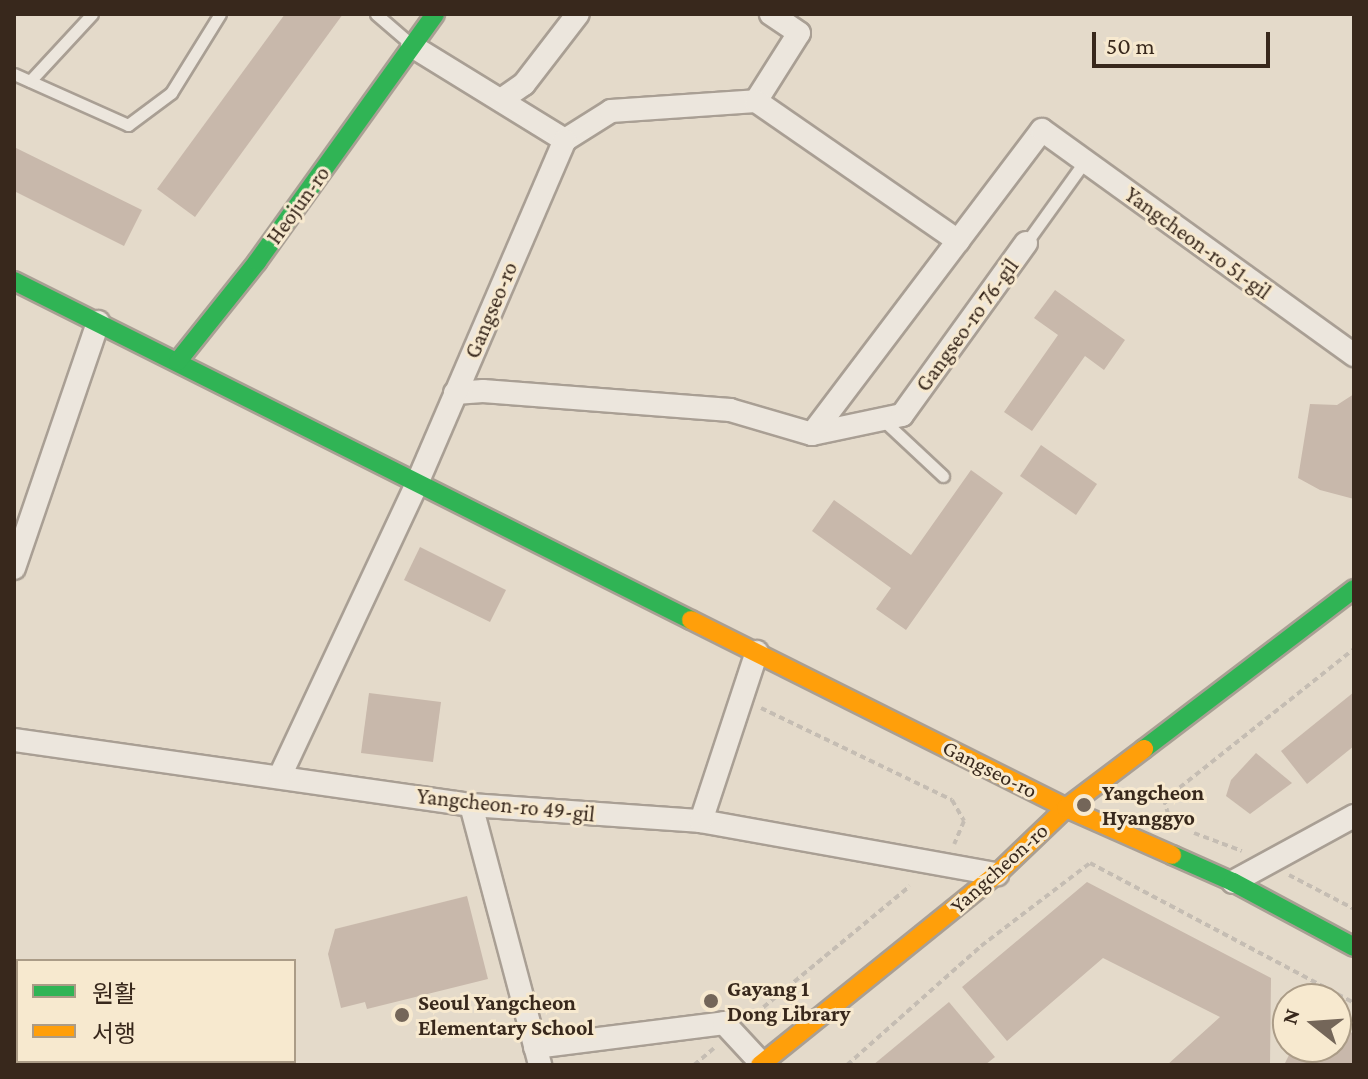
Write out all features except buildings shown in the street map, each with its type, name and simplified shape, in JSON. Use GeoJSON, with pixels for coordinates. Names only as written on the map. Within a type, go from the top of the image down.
{"type":"FeatureCollection","features":[{"type":"Feature","properties":{"kind":"main road","name":"Heojun-ro"},"geometry":{"type":"LineString","coordinates":[[178,361],[257,262],[435,14]]}},
{"type":"Feature","properties":{"kind":"main road","name":"Gangseo-ro"},"geometry":{"type":"LineString","coordinates":[[14,281],[1066,808],[1233,882],[1354,947]]}},
{"type":"Feature","properties":{"kind":"main road","name":"Yangcheon-ro"},"geometry":{"type":"LineString","coordinates":[[761,1064],[997,874],[1066,808],[1354,589]]}},
{"type":"Feature","properties":{"kind":"street"},"geometry":{"type":"LineString","coordinates":[[501,100],[524,84],[578,14]]}},
{"type":"Feature","properties":{"kind":"street"},"geometry":{"type":"LineString","coordinates":[[756,101],[799,33],[771,14]]}},
{"type":"Feature","properties":{"kind":"street"},"geometry":{"type":"LineString","coordinates":[[412,46],[565,140],[611,111],[756,101],[958,241],[812,434]]}},
{"type":"Feature","properties":{"kind":"street","name":"Yangcheon-ro 51-gil"},"geometry":{"type":"LineString","coordinates":[[958,241],[1042,130],[1354,355]]}},
{"type":"Feature","properties":{"kind":"street","name":"Gangseo-ro"},"geometry":{"type":"LineString","coordinates":[[280,776],[418,481],[565,140]]}},
{"type":"Feature","properties":{"kind":"street","name":"Gangseo-ro 76-gil"},"geometry":{"type":"LineString","coordinates":[[455,393],[483,391],[730,410],[812,434],[883,420],[902,415],[1026,243]]}},
{"type":"Feature","properties":{"kind":"street"},"geometry":{"type":"LineString","coordinates":[[14,568],[98,322]]}},
{"type":"Feature","properties":{"kind":"street"},"geometry":{"type":"LineString","coordinates":[[701,821],[757,652]]}},
{"type":"Feature","properties":{"kind":"street","name":"Yangcheon-ro 49-gil"},"geometry":{"type":"LineString","coordinates":[[14,740],[471,805],[701,821],[997,874]]}},
{"type":"Feature","properties":{"kind":"street"},"geometry":{"type":"LineString","coordinates":[[471,805],[538,1056],[724,1023],[733,1033]]}},
{"type":"Feature","properties":{"kind":"street"},"geometry":{"type":"LineString","coordinates":[[1233,882],[1354,816]]}},
{"type":"Feature","properties":{"kind":"street","name":"Yangcheon-ro"},"geometry":{"type":"LineString","coordinates":[[733,1033],[761,1064]]}},
{"type":"Feature","properties":{"kind":"lane"},"geometry":{"type":"LineString","coordinates":[[30,81],[92,14]]}},
{"type":"Feature","properties":{"kind":"lane"},"geometry":{"type":"LineString","coordinates":[[14,74],[128,125],[171,93],[220,14]]}},
{"type":"Feature","properties":{"kind":"lane"},"geometry":{"type":"LineString","coordinates":[[376,14],[412,46]]}},
{"type":"Feature","properties":{"kind":"lane","name":"Gangseo-ro 76-gil"},"geometry":{"type":"LineString","coordinates":[[1026,243],[1085,161]]}},
{"type":"Feature","properties":{"kind":"lane"},"geometry":{"type":"LineString","coordinates":[[883,420],[943,476]]}},
{"type":"Feature","properties":{"kind":"path"},"geometry":{"type":"LineString","coordinates":[[1354,649],[1164,800],[1168,823],[1237,848],[1354,909]]}},
{"type":"Feature","properties":{"kind":"path"},"geometry":{"type":"LineString","coordinates":[[742,698],[952,800],[964,821],[954,844]]}},
{"type":"Feature","properties":{"kind":"path"},"geometry":{"type":"LineString","coordinates":[[847,1065],[981,946],[1090,863],[1354,1003]]}},
{"type":"Feature","properties":{"kind":"path"},"geometry":{"type":"LineString","coordinates":[[694,1065],[910,886]]}},
{"type":"Feature","properties":{"kind":"traffic: fast"},"geometry":{"type":"LineString","coordinates":[[178,361],[257,262],[435,14]]}},
{"type":"Feature","properties":{"kind":"traffic: fast"},"geometry":{"type":"LineString","coordinates":[[14,281],[691,620]]}},
{"type":"Feature","properties":{"kind":"traffic: fast"},"geometry":{"type":"LineString","coordinates":[[1144,749],[1354,589]]}},
{"type":"Feature","properties":{"kind":"traffic: fast"},"geometry":{"type":"LineString","coordinates":[[1172,855],[1233,882],[1354,947]]}},
{"type":"Feature","properties":{"kind":"traffic: slow"},"geometry":{"type":"LineString","coordinates":[[691,620],[1066,808],[1172,855]]}},
{"type":"Feature","properties":{"kind":"traffic: slow"},"geometry":{"type":"LineString","coordinates":[[760,1065],[997,874],[1066,808],[1144,749]]}},
{"type":"Feature","properties":{"kind":"place","name":"Yangcheon Hyanggyo"},"geometry":{"type":"Point","coordinates":[1084,805]}},
{"type":"Feature","properties":{"kind":"place","name":"Gayang 1 Dong Library"},"geometry":{"type":"Point","coordinates":[711,1001]}},
{"type":"Feature","properties":{"kind":"place","name":"Seoul Yangcheon Elementary School"},"geometry":{"type":"Point","coordinates":[402,1015]}}]}
